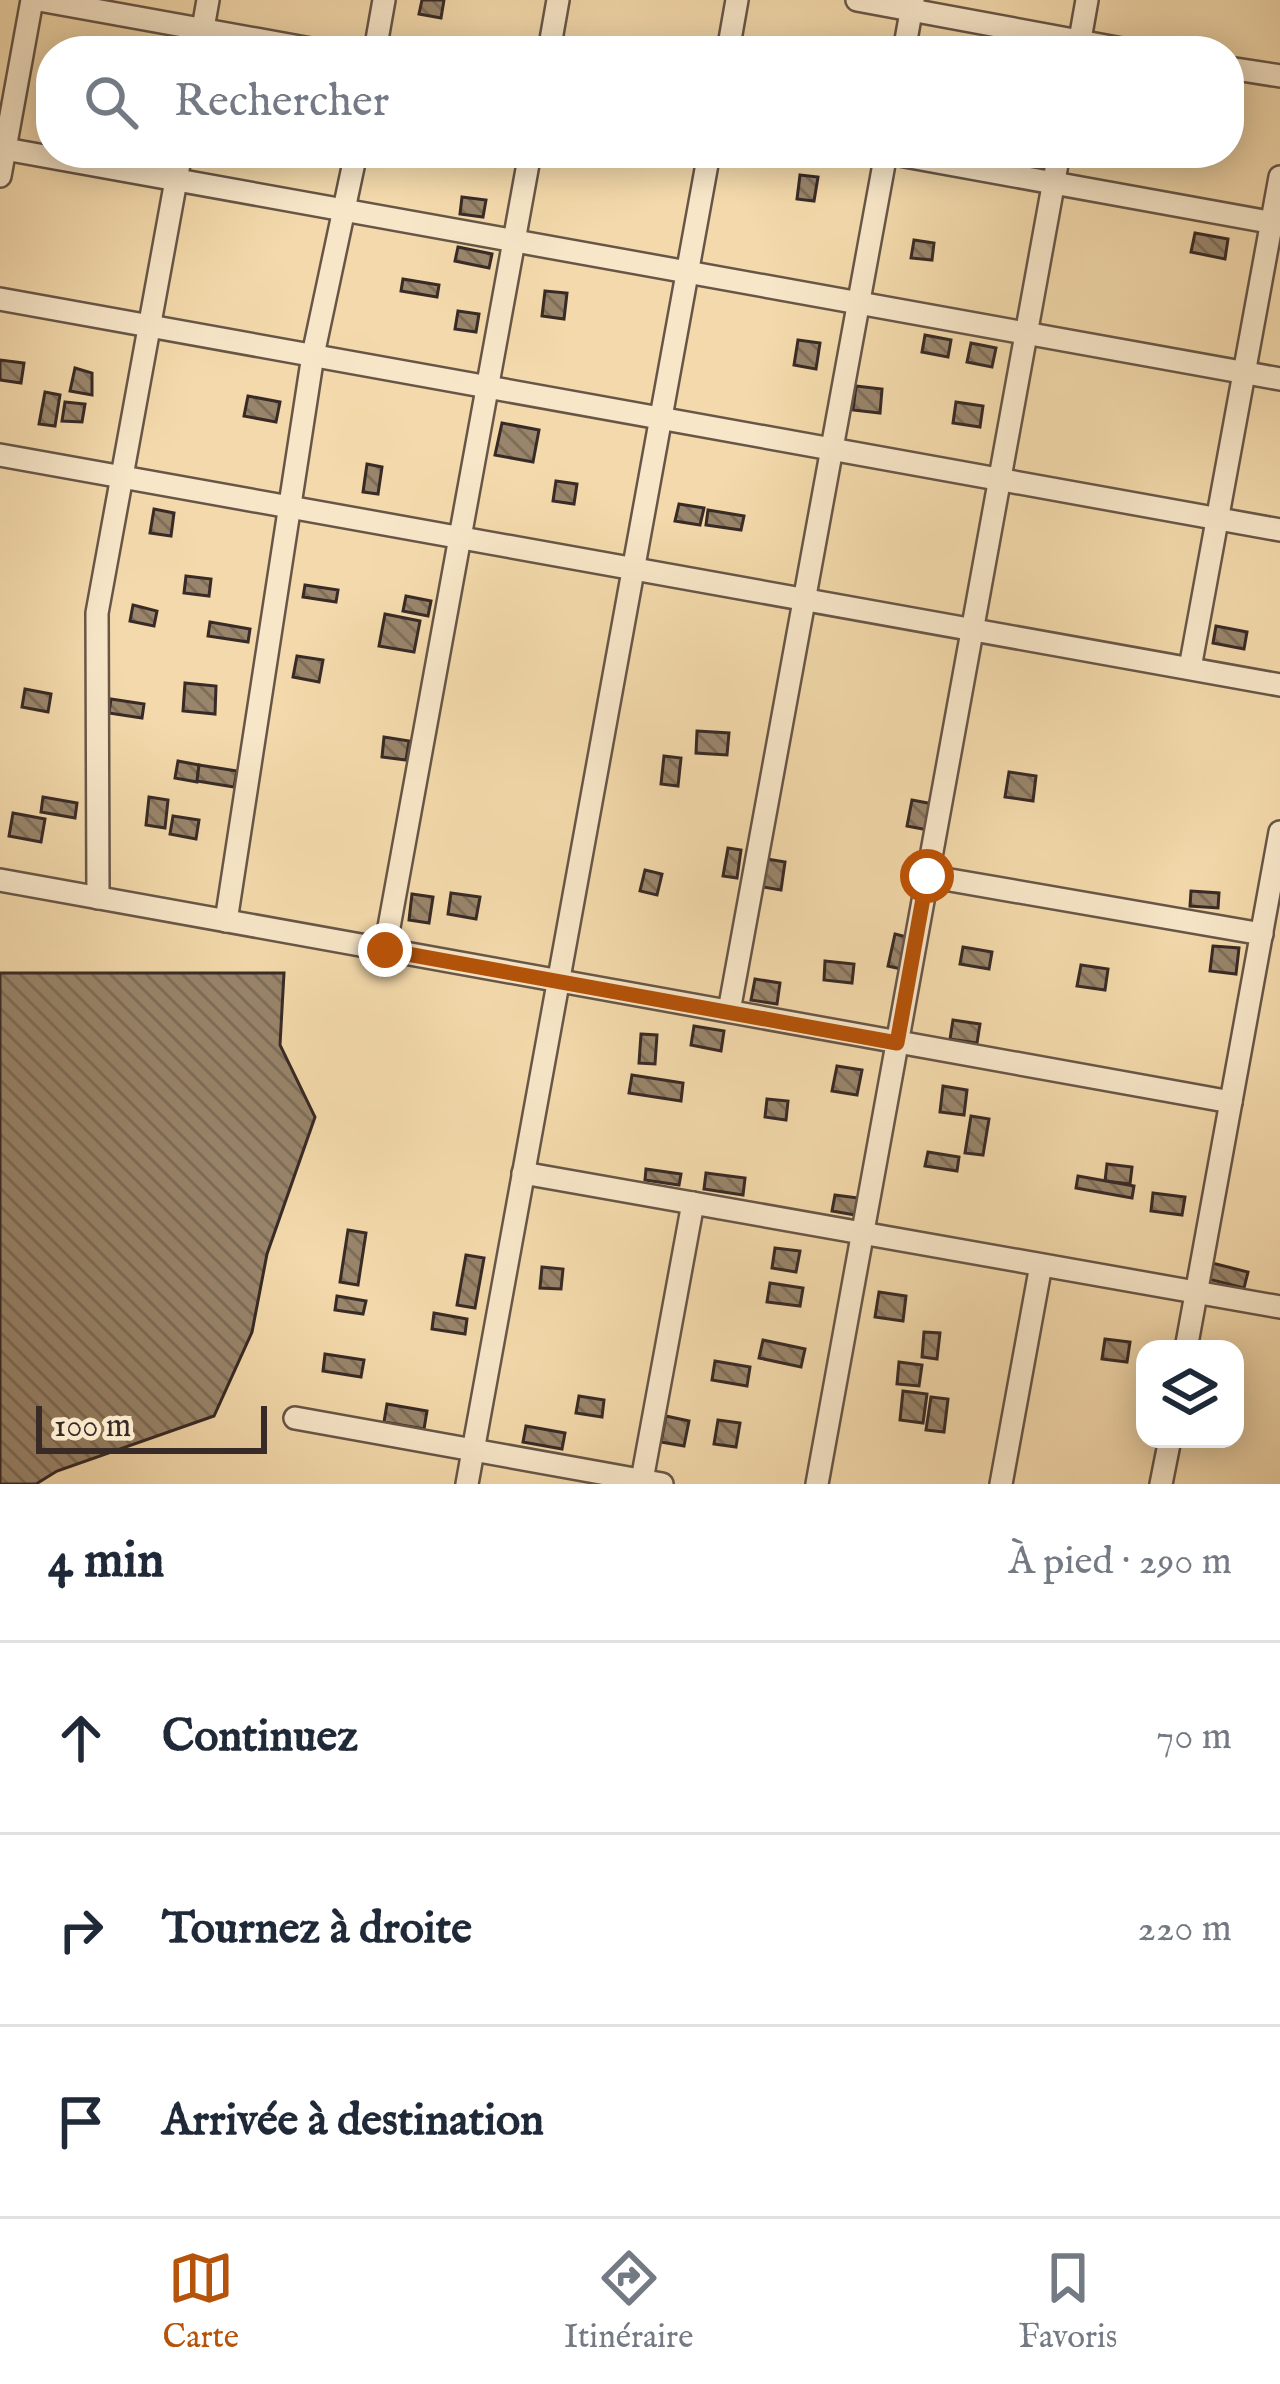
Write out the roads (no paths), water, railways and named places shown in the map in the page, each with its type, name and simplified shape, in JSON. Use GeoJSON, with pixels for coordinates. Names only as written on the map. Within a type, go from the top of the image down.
{"type":"FeatureCollection","features":[{"type":"Feature","properties":{"kind":"street"},"geometry":{"type":"LineString","coordinates":[[0,176],[35,0],[184,36]]}},
{"type":"Feature","properties":{"kind":"street"},"geometry":{"type":"LineString","coordinates":[[202,36],[208,0]]}},
{"type":"Feature","properties":{"kind":"street"},"geometry":{"type":"LineString","coordinates":[[378,36],[384,0]]}},
{"type":"Feature","properties":{"kind":"street"},"geometry":{"type":"LineString","coordinates":[[552,36],[558,0]]}},
{"type":"Feature","properties":{"kind":"street"},"geometry":{"type":"LineString","coordinates":[[731,36],[737,0]]}},
{"type":"Feature","properties":{"kind":"street"},"geometry":{"type":"LineString","coordinates":[[857,0],[913,5],[1038,36]]}},
{"type":"Feature","properties":{"kind":"street"},"geometry":{"type":"LineString","coordinates":[[1080,36],[1087,0]]}},
{"type":"Feature","properties":{"kind":"street"},"geometry":{"type":"LineString","coordinates":[[907,36],[913,5]]}},
{"type":"Feature","properties":{"kind":"street"},"geometry":{"type":"LineString","coordinates":[[1244,70],[1280,76]]}},
{"type":"Feature","properties":{"kind":"street"},"geometry":{"type":"LineString","coordinates":[[2,149],[36,155]]}},
{"type":"Feature","properties":{"kind":"street"},"geometry":{"type":"LineString","coordinates":[[109,168],[1280,379]]}},
{"type":"Feature","properties":{"kind":"street"},"geometry":{"type":"LineString","coordinates":[[98,898],[97,613],[178,168]]}},
{"type":"Feature","properties":{"kind":"street"},"geometry":{"type":"LineString","coordinates":[[226,921],[313,356],[353,168]]}},
{"type":"Feature","properties":{"kind":"street"},"geometry":{"type":"LineString","coordinates":[[385,950],[527,168]]}},
{"type":"Feature","properties":{"kind":"street"},"geometry":{"type":"LineString","coordinates":[[467,1484],[706,168]]}},
{"type":"Feature","properties":{"kind":"street"},"geometry":{"type":"LineString","coordinates":[[729,1011],[884,168]]}},
{"type":"Feature","properties":{"kind":"street"},"geometry":{"type":"LineString","coordinates":[[967,168],[1276,223]]}},
{"type":"Feature","properties":{"kind":"street"},"geometry":{"type":"LineString","coordinates":[[817,1484],[1056,168]]}},
{"type":"Feature","properties":{"kind":"street"},"geometry":{"type":"LineString","coordinates":[[1190,668],[1276,223],[1280,177]]}},
{"type":"Feature","properties":{"kind":"street"},"geometry":{"type":"LineString","coordinates":[[0,299],[1280,530]]}},
{"type":"Feature","properties":{"kind":"street"},"geometry":{"type":"LineString","coordinates":[[0,455],[1280,685]]}},
{"type":"Feature","properties":{"kind":"street"},"geometry":{"type":"LineString","coordinates":[[1188,1340],[1280,832]]}},
{"type":"Feature","properties":{"kind":"street"},"geometry":{"type":"LineString","coordinates":[[927,876],[1262,934]]}},
{"type":"Feature","properties":{"kind":"street"},"geometry":{"type":"LineString","coordinates":[[0,880],[1231,1102]]}},
{"type":"Feature","properties":{"kind":"street"},"geometry":{"type":"LineString","coordinates":[[523,1173],[1280,1307]]}},
{"type":"Feature","properties":{"kind":"street"},"geometry":{"type":"LineString","coordinates":[[295,1418],[652,1482],[693,1203]]}},
{"type":"Feature","properties":{"kind":"street"},"geometry":{"type":"LineString","coordinates":[[1001,1484],[1041,1264]]}},
{"type":"Feature","properties":{"kind":"street"},"geometry":{"type":"LineString","coordinates":[[1161,1484],[1168,1448]]}}]}
